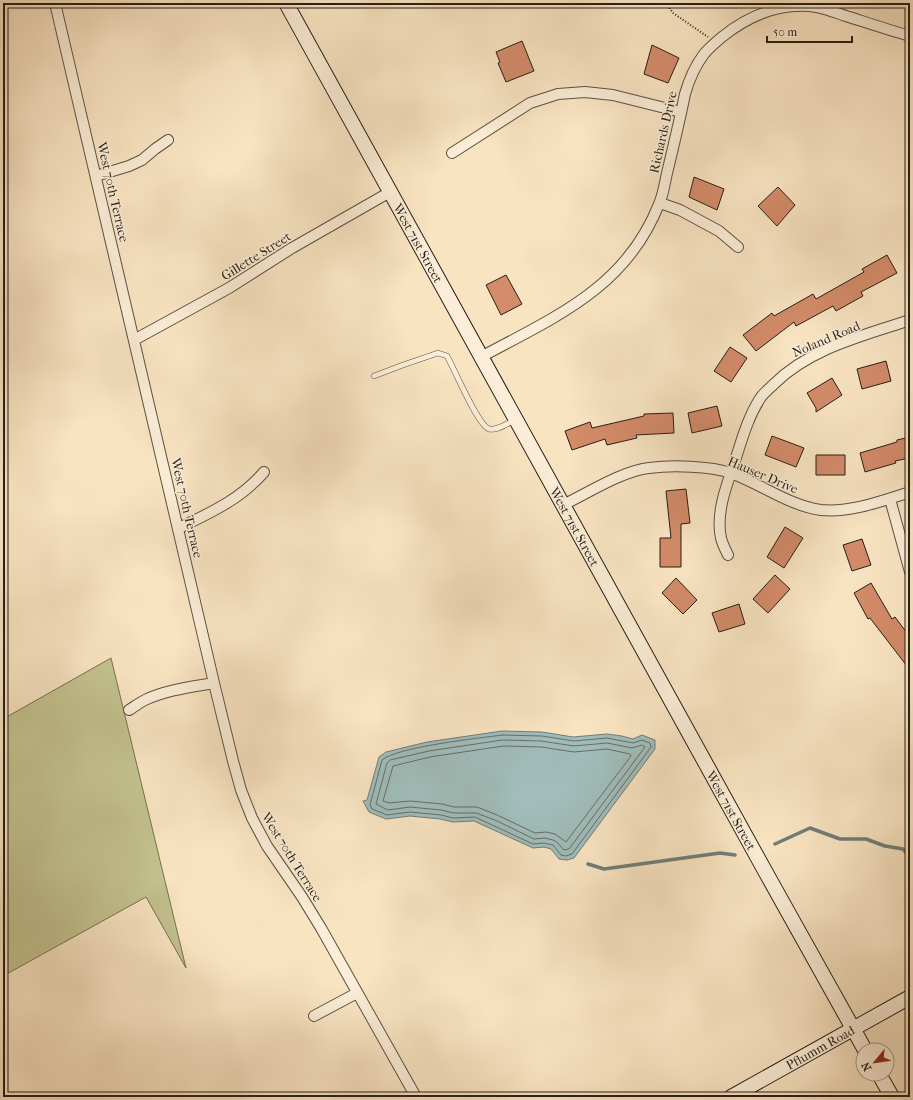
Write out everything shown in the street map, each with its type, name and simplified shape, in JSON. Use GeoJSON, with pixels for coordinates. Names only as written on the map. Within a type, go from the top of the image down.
{"type":"FeatureCollection","features":[{"type":"Feature","properties":{"kind":"street","name":"West 70th Terrace"},"geometry":{"type":"LineString","coordinates":[[54,3],[179,528],[214,683],[241,790],[252,818],[267,846],[302,897],[416,1097]]}},
{"type":"Feature","properties":{"kind":"street","name":"West 71st Street"},"geometry":{"type":"LineString","coordinates":[[286,3],[861,1042]]}},
{"type":"Feature","properties":{"kind":"street","name":"Richards Drive"},"geometry":{"type":"LineString","coordinates":[[481,357],[574,306],[613,275],[639,245],[660,203],[684,94],[691,76],[705,52],[739,25],[752,18],[776,9],[801,6],[819,8],[910,36]]}},
{"type":"Feature","properties":{"kind":"street"},"geometry":{"type":"LineString","coordinates":[[452,153],[530,103],[558,94],[585,92],[613,95],[681,112]]}},
{"type":"Feature","properties":{"kind":"street"},"geometry":{"type":"LineString","coordinates":[[96,176],[129,166],[142,160],[155,148],[168,140]]}},
{"type":"Feature","properties":{"kind":"street","name":"Gillette Street"},"geometry":{"type":"LineString","coordinates":[[134,340],[229,288],[292,248],[390,192]]}},
{"type":"Feature","properties":{"kind":"street"},"geometry":{"type":"LineString","coordinates":[[660,203],[680,210],[719,231],[738,247]]}},
{"type":"Feature","properties":{"kind":"street","name":"Noland Road"},"geometry":{"type":"LineString","coordinates":[[728,555],[721,539],[719,516],[730,473],[747,425],[762,396],[785,373],[808,358],[834,347],[910,320]]}},
{"type":"Feature","properties":{"kind":"street","name":"Hauser Drive"},"geometry":{"type":"LineString","coordinates":[[563,505],[629,473],[649,468],[672,467],[710,468],[730,473],[794,502],[811,508],[823,510],[840,510],[890,499],[910,492]]}},
{"type":"Feature","properties":{"kind":"street"},"geometry":{"type":"LineString","coordinates":[[179,528],[226,504],[254,485],[264,472]]}},
{"type":"Feature","properties":{"kind":"street"},"geometry":{"type":"LineString","coordinates":[[890,499],[910,572]]}},
{"type":"Feature","properties":{"kind":"street"},"geometry":{"type":"LineString","coordinates":[[129,710],[145,700],[160,694],[187,687],[214,683]]}},
{"type":"Feature","properties":{"kind":"street"},"geometry":{"type":"LineString","coordinates":[[314,1016],[357,993]]}},
{"type":"Feature","properties":{"kind":"street","name":"Pflumm Road"},"geometry":{"type":"LineString","coordinates":[[731,1097],[910,997]]}},
{"type":"Feature","properties":{"kind":"street"},"geometry":{"type":"LineString","coordinates":[[884,1082],[892,1097]]}},
{"type":"Feature","properties":{"kind":"lane"},"geometry":{"type":"LineString","coordinates":[[374,376],[403,365],[442,354],[447,356],[481,423],[487,428],[496,429],[516,419]]}},
{"type":"Feature","properties":{"kind":"path"},"geometry":{"type":"LineString","coordinates":[[666,3],[673,13],[701,31],[716,43]]}},
{"type":"Feature","properties":{"kind":"shaded area"},"geometry":{"type":"Polygon","coordinates":[[[111,658],[186,968],[146,897],[3,976],[3,719],[111,658]]]}},
{"type":"Feature","properties":{"kind":"water"},"geometry":{"type":"Polygon","coordinates":[[[502,731],[542,732],[573,737],[607,734],[633,739],[642,735],[655,740],[655,749],[574,858],[567,860],[559,859],[551,849],[544,847],[533,848],[474,821],[453,822],[410,816],[386,819],[369,812],[363,801],[367,800],[379,757],[386,752],[427,742],[502,731]]]}},
{"type":"Feature","properties":{"kind":"building"},"geometry":{"type":"Polygon","coordinates":[[[522,41],[534,71],[506,82],[498,63],[500,62],[496,52],[522,41]]]}},
{"type":"Feature","properties":{"kind":"building"},"geometry":{"type":"Polygon","coordinates":[[[652,45],[679,58],[668,83],[644,74],[652,45]]]}},
{"type":"Feature","properties":{"kind":"building"},"geometry":{"type":"Polygon","coordinates":[[[694,177],[724,189],[717,210],[689,197],[694,177]]]}},
{"type":"Feature","properties":{"kind":"building"},"geometry":{"type":"Polygon","coordinates":[[[778,187],[795,205],[777,226],[758,206],[778,187]]]}},
{"type":"Feature","properties":{"kind":"building"},"geometry":{"type":"Polygon","coordinates":[[[887,255],[897,273],[861,292],[863,296],[836,311],[833,306],[796,326],[794,322],[756,351],[743,335],[772,313],[774,316],[813,294],[816,299],[864,272],[862,269],[887,255]]]}},
{"type":"Feature","properties":{"kind":"building"},"geometry":{"type":"Polygon","coordinates":[[[506,275],[522,304],[501,315],[486,285],[506,275]]]}},
{"type":"Feature","properties":{"kind":"building"},"geometry":{"type":"Polygon","coordinates":[[[730,347],[747,358],[731,382],[714,371],[730,347]]]}},
{"type":"Feature","properties":{"kind":"building"},"geometry":{"type":"Polygon","coordinates":[[[886,361],[891,381],[862,389],[857,369],[886,361]]]}},
{"type":"Feature","properties":{"kind":"building"},"geometry":{"type":"Polygon","coordinates":[[[832,378],[842,395],[816,412],[816,408],[807,393],[832,378]]]}},
{"type":"Feature","properties":{"kind":"building"},"geometry":{"type":"Polygon","coordinates":[[[717,406],[722,426],[692,433],[688,413],[717,406]]]}},
{"type":"Feature","properties":{"kind":"building"},"geometry":{"type":"Polygon","coordinates":[[[673,413],[674,433],[636,435],[637,438],[607,445],[605,439],[572,450],[565,431],[590,422],[592,428],[644,416],[644,414],[673,413]]]}},
{"type":"Feature","properties":{"kind":"building"},"geometry":{"type":"Polygon","coordinates":[[[772,436],[804,448],[796,467],[765,455],[772,436]]]}},
{"type":"Feature","properties":{"kind":"building"},"geometry":{"type":"Polygon","coordinates":[[[910,437],[910,458],[895,461],[896,463],[865,472],[860,453],[910,437]]]}},
{"type":"Feature","properties":{"kind":"building"},"geometry":{"type":"Polygon","coordinates":[[[816,455],[845,455],[845,475],[816,475],[816,455]]]}},
{"type":"Feature","properties":{"kind":"building"},"geometry":{"type":"Polygon","coordinates":[[[686,489],[690,523],[681,524],[681,567],[660,567],[660,538],[671,538],[666,491],[686,489]]]}},
{"type":"Feature","properties":{"kind":"building"},"geometry":{"type":"Polygon","coordinates":[[[785,527],[803,538],[784,568],[767,557],[785,527]]]}},
{"type":"Feature","properties":{"kind":"building"},"geometry":{"type":"Polygon","coordinates":[[[862,539],[871,565],[852,571],[843,545],[862,539]]]}},
{"type":"Feature","properties":{"kind":"building"},"geometry":{"type":"Polygon","coordinates":[[[775,575],[790,589],[768,613],[753,599],[775,575]]]}},
{"type":"Feature","properties":{"kind":"building"},"geometry":{"type":"Polygon","coordinates":[[[676,578],[697,600],[683,614],[662,593],[676,578]]]}},
{"type":"Feature","properties":{"kind":"building"},"geometry":{"type":"Polygon","coordinates":[[[871,583],[892,619],[895,617],[910,637],[910,670],[870,618],[868,619],[854,593],[871,583]]]}},
{"type":"Feature","properties":{"kind":"building"},"geometry":{"type":"Polygon","coordinates":[[[739,604],[745,624],[719,632],[712,613],[739,604]]]}},
{"type":"Feature","properties":{"kind":"waterway"},"geometry":{"type":"LineString","coordinates":[[775,844],[810,828],[840,839],[866,839],[885,846],[903,849],[910,858]]}},
{"type":"Feature","properties":{"kind":"waterway"},"geometry":{"type":"LineString","coordinates":[[588,864],[604,869],[720,853],[735,855]]}},
{"type":"Feature","properties":{"kind":"waterway"},"geometry":{"type":"LineString","coordinates":[[910,859],[907,874],[910,878]]}}]}
